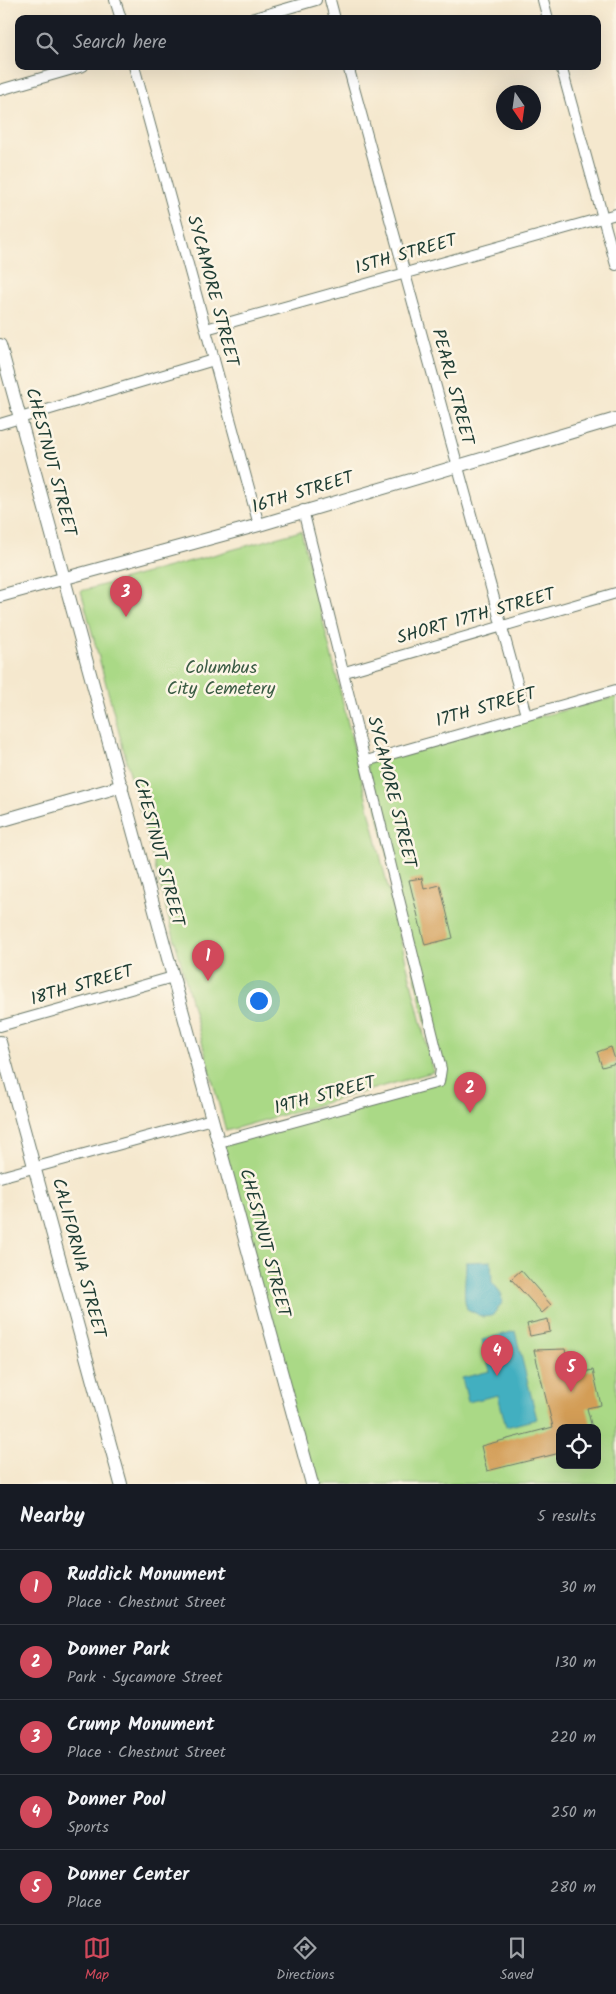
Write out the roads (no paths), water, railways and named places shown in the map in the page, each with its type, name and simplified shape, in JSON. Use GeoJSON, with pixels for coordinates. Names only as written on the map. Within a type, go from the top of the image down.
{"type":"FeatureCollection","features":[{"type":"Feature","properties":{"kind":"street"},"geometry":{"type":"LineString","coordinates":[[115,0],[120,15]]}},
{"type":"Feature","properties":{"kind":"street"},"geometry":{"type":"LineString","coordinates":[[264,15],[316,0]]}},
{"type":"Feature","properties":{"kind":"street"},"geometry":{"type":"LineString","coordinates":[[330,0],[334,15]]}},
{"type":"Feature","properties":{"kind":"street"},"geometry":{"type":"LineString","coordinates":[[543,0],[547,15]]}},
{"type":"Feature","properties":{"kind":"street"},"geometry":{"type":"LineString","coordinates":[[0,90],[69,70]]}},
{"type":"Feature","properties":{"kind":"street","name":"SYCAMORE STREET"},"geometry":{"type":"LineString","coordinates":[[135,70],[259,525]]}},
{"type":"Feature","properties":{"kind":"street","name":"PEARL STREET"},"geometry":{"type":"LineString","coordinates":[[349,70],[526,715]]}},
{"type":"Feature","properties":{"kind":"street"},"geometry":{"type":"LineString","coordinates":[[562,70],[616,265]]}},
{"type":"Feature","properties":{"kind":"street","name":"15TH STREET"},"geometry":{"type":"LineString","coordinates":[[206,329],[616,214]]}},
{"type":"Feature","properties":{"kind":"street","name":"CHESTNUT STREET"},"geometry":{"type":"LineString","coordinates":[[0,345],[312,1484]]}},
{"type":"Feature","properties":{"kind":"street"},"geometry":{"type":"LineString","coordinates":[[0,424],[214,360]]}},
{"type":"Feature","properties":{"kind":"street","name":"16TH STREET"},"geometry":{"type":"LineString","coordinates":[[0,596],[259,525],[303,510],[616,419]]}},
{"type":"Feature","properties":{"kind":"street","name":"SYCAMORE STREET"},"geometry":{"type":"LineString","coordinates":[[303,510],[436,1039],[441,1069],[439,1082]]}},
{"type":"Feature","properties":{"kind":"street","name":"SHORT 17TH STREET"},"geometry":{"type":"LineString","coordinates":[[345,672],[616,594]]}},
{"type":"Feature","properties":{"kind":"street","name":"17TH STREET"},"geometry":{"type":"LineString","coordinates":[[366,761],[616,690]]}},
{"type":"Feature","properties":{"kind":"street"},"geometry":{"type":"LineString","coordinates":[[0,821],[122,786]]}},
{"type":"Feature","properties":{"kind":"street","name":"18TH STREET"},"geometry":{"type":"LineString","coordinates":[[0,1026],[173,977]]}},
{"type":"Feature","properties":{"kind":"street","name":"CALIFORNIA STREET"},"geometry":{"type":"LineString","coordinates":[[0,1042],[121,1484]]}},
{"type":"Feature","properties":{"kind":"street","name":"19TH STREET"},"geometry":{"type":"LineString","coordinates":[[219,1142],[439,1082]]}},
{"type":"Feature","properties":{"kind":"street"},"geometry":{"type":"LineString","coordinates":[[0,1177],[212,1119]]}},
{"type":"Feature","properties":{"kind":"water"},"geometry":{"type":"Polygon","coordinates":[[[491,1261],[492,1282],[501,1293],[502,1303],[492,1316],[483,1317],[467,1309],[464,1292],[466,1262],[491,1261]]]}},
{"type":"Feature","properties":{"kind":"water"},"geometry":{"type":"Polygon","coordinates":[[[515,1331],[537,1419],[506,1427],[498,1395],[468,1402],[462,1378],[490,1371],[482,1340],[515,1331]]]}},
{"type":"Feature","properties":{"kind":"place","name":"Crump Monument"},"geometry":{"type":"Point","coordinates":[126,617]}},
{"type":"Feature","properties":{"kind":"place","name":"Ruddick Monument"},"geometry":{"type":"Point","coordinates":[208,981]}},
{"type":"Feature","properties":{"kind":"place","name":"Donner Park"},"geometry":{"type":"Point","coordinates":[470,1113]}},
{"type":"Feature","properties":{"kind":"place","name":"Donner Pool"},"geometry":{"type":"Point","coordinates":[497,1376]}},
{"type":"Feature","properties":{"kind":"place","name":"Donner Center"},"geometry":{"type":"Point","coordinates":[571,1392]}},
{"type":"Feature","properties":{"kind":"park label","name":"Columbus City Cemetery"},"geometry":{"type":"Point","coordinates":[221,678]}}]}
